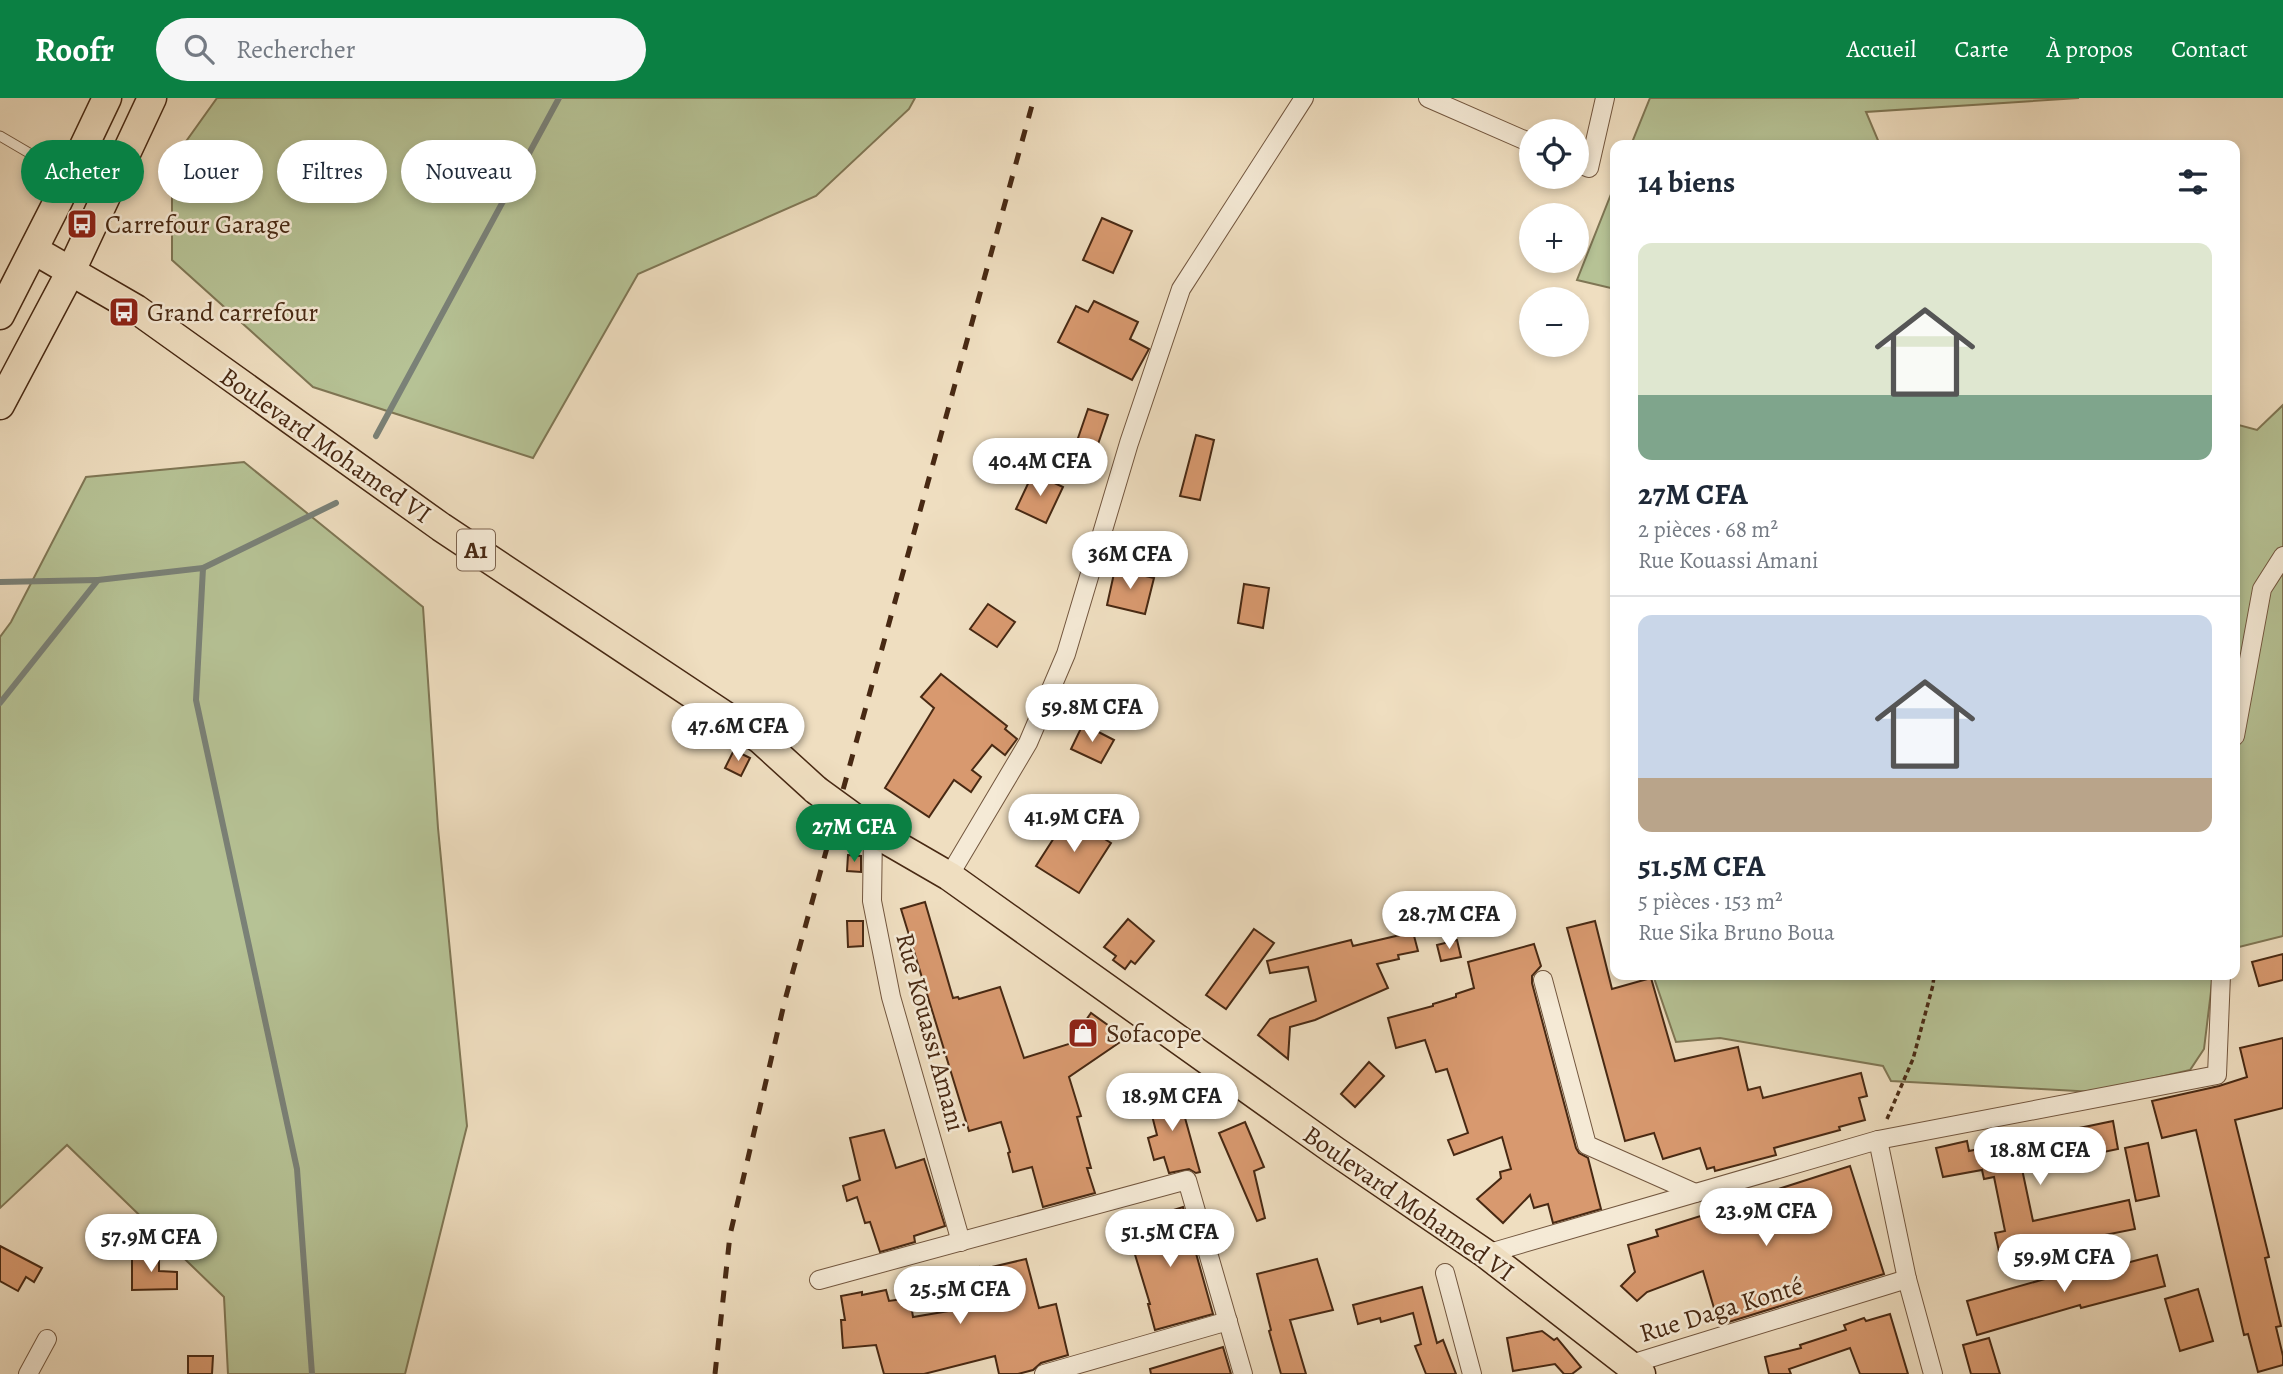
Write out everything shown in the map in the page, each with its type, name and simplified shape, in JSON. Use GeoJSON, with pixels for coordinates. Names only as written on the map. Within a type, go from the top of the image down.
{"type":"FeatureCollection","features":[{"type":"Feature","properties":{"kind":"main road"},"geometry":{"type":"LineString","coordinates":[[87,140],[107,98]]}},
{"type":"Feature","properties":{"kind":"main road"},"geometry":{"type":"LineString","coordinates":[[0,405],[71,271],[152,98]]}},
{"type":"Feature","properties":{"kind":"main road"},"geometry":{"type":"LineString","coordinates":[[0,315],[57,203]]}},
{"type":"Feature","properties":{"kind":"main road","name":"Boulevard Mohamed VI"},"geometry":{"type":"LineString","coordinates":[[34,250],[136,309],[441,527],[760,739],[816,790],[867,827],[949,876],[1335,1151],[1486,1254],[1636,1369]]}},
{"type":"Feature","properties":{"kind":"street"},"geometry":{"type":"LineString","coordinates":[[949,876],[1028,743],[1066,654],[1129,443],[1181,289],[1304,98]]}},
{"type":"Feature","properties":{"kind":"street"},"geometry":{"type":"LineString","coordinates":[[1428,98],[1519,138]]}},
{"type":"Feature","properties":{"kind":"street"},"geometry":{"type":"LineString","coordinates":[[1589,168],[1605,98]]}},
{"type":"Feature","properties":{"kind":"street"},"geometry":{"type":"LineString","coordinates":[[2240,709],[2262,589],[2283,556]]}},
{"type":"Feature","properties":{"kind":"street","name":"Rue Kouassi Amani"},"geometry":{"type":"LineString","coordinates":[[867,827],[872,901],[891,997],[961,1242]]}},
{"type":"Feature","properties":{"kind":"street"},"geometry":{"type":"LineString","coordinates":[[1543,980],[1587,1145],[1695,1193]]}},
{"type":"Feature","properties":{"kind":"street"},"geometry":{"type":"LineString","coordinates":[[1486,1254],[1878,1140],[2217,1075],[2221,980]]}},
{"type":"Feature","properties":{"kind":"street"},"geometry":{"type":"LineString","coordinates":[[1878,1140],[1907,1279],[1933,1374]]}},
{"type":"Feature","properties":{"kind":"street"},"geometry":{"type":"LineString","coordinates":[[819,1280],[1188,1180],[1243,1374]]}},
{"type":"Feature","properties":{"kind":"street"},"geometry":{"type":"LineString","coordinates":[[1445,1273],[1472,1374]]}},
{"type":"Feature","properties":{"kind":"street","name":"Rue Daga Konté"},"geometry":{"type":"LineString","coordinates":[[1636,1369],[1907,1279]]}},
{"type":"Feature","properties":{"kind":"street"},"geometry":{"type":"LineString","coordinates":[[1044,1374],[1228,1321]]}},
{"type":"Feature","properties":{"kind":"street"},"geometry":{"type":"LineString","coordinates":[[28,1374],[47,1339]]}},
{"type":"Feature","properties":{"kind":"lane"},"geometry":{"type":"LineString","coordinates":[[0,136],[21,148]]}},
{"type":"Feature","properties":{"kind":"path"},"geometry":{"type":"LineString","coordinates":[[1878,1140],[1913,1059],[1934,980]]}},
{"type":"Feature","properties":{"kind":"green space"},"geometry":{"type":"Polygon","coordinates":[[[217,98],[915,98],[909,109],[816,196],[638,274],[533,458],[313,387],[172,260],[172,203],[263,203],[263,140],[187,140],[217,98]]]}},
{"type":"Feature","properties":{"kind":"green space"},"geometry":{"type":"Polygon","coordinates":[[[1650,98],[2079,98],[1866,112],[1878,140],[1633,140],[1650,98]]]}},
{"type":"Feature","properties":{"kind":"green space"},"geometry":{"type":"Polygon","coordinates":[[[1610,197],[1610,288],[1577,280],[1580,273],[1589,273],[1589,250],[1610,197]]]}},
{"type":"Feature","properties":{"kind":"green space"},"geometry":{"type":"Polygon","coordinates":[[[2283,405],[2283,936],[2240,947],[2240,425],[2257,430],[2283,405]]]}},
{"type":"Feature","properties":{"kind":"green space"},"geometry":{"type":"Polygon","coordinates":[[[244,462],[423,607],[438,828],[467,1126],[405,1374],[228,1374],[224,1297],[67,1145],[0,1208],[0,637],[11,622],[86,477],[244,462]]]}},
{"type":"Feature","properties":{"kind":"green space"},"geometry":{"type":"Polygon","coordinates":[[[1655,980],[2212,980],[2204,1049],[2190,1070],[2095,1092],[1891,1081],[1883,1066],[1720,1038],[1676,1042],[1655,980]]]}},
{"type":"Feature","properties":{"kind":"building"},"geometry":{"type":"Polygon","coordinates":[[[1102,218],[1132,231],[1113,273],[1083,260],[1102,218]]]}},
{"type":"Feature","properties":{"kind":"building"},"geometry":{"type":"Polygon","coordinates":[[[1094,301],[1138,322],[1130,339],[1149,349],[1132,380],[1058,342],[1076,306],[1088,312],[1094,301]]]}},
{"type":"Feature","properties":{"kind":"building"},"geometry":{"type":"Polygon","coordinates":[[[1088,409],[1108,415],[1097,447],[1077,441],[1088,409]]]}},
{"type":"Feature","properties":{"kind":"building"},"geometry":{"type":"Polygon","coordinates":[[[1196,435],[1214,440],[1200,500],[1180,496],[1196,435]]]}},
{"type":"Feature","properties":{"kind":"building"},"geometry":{"type":"Polygon","coordinates":[[[1033,473],[1063,487],[1046,523],[1016,509],[1033,473]]]}},
{"type":"Feature","properties":{"kind":"building"},"geometry":{"type":"Polygon","coordinates":[[[1115,569],[1154,578],[1145,614],[1107,605],[1115,569]]]}},
{"type":"Feature","properties":{"kind":"building"},"geometry":{"type":"Polygon","coordinates":[[[1244,584],[1269,588],[1263,628],[1238,623],[1244,584]]]}},
{"type":"Feature","properties":{"kind":"building"},"geometry":{"type":"Polygon","coordinates":[[[988,604],[1015,622],[997,647],[970,629],[988,604]]]}},
{"type":"Feature","properties":{"kind":"building"},"geometry":{"type":"Polygon","coordinates":[[[941,674],[1007,726],[1005,729],[1017,739],[1005,755],[992,745],[972,770],[981,777],[971,792],[954,780],[929,817],[885,788],[934,708],[921,697],[941,674]]]}},
{"type":"Feature","properties":{"kind":"building"},"geometry":{"type":"Polygon","coordinates":[[[1083,724],[1114,740],[1101,763],[1071,749],[1083,724]]]}},
{"type":"Feature","properties":{"kind":"building"},"geometry":{"type":"Polygon","coordinates":[[[734,750],[750,758],[741,776],[725,768],[734,750]]]}},
{"type":"Feature","properties":{"kind":"building"},"geometry":{"type":"Polygon","coordinates":[[[1068,816],[1111,843],[1079,893],[1036,866],[1068,816]]]}},
{"type":"Feature","properties":{"kind":"building"},"geometry":{"type":"Polygon","coordinates":[[[848,855],[861,856],[861,872],[847,871],[848,855]]]}},
{"type":"Feature","properties":{"kind":"building"},"geometry":{"type":"Polygon","coordinates":[[[925,902],[953,998],[959,999],[1000,987],[1024,1058],[1069,1044],[1091,1013],[1126,1038],[1069,1077],[1081,1116],[1077,1117],[1095,1193],[1043,1207],[1032,1167],[1013,1172],[1001,1122],[969,1131],[901,909],[925,902]]]}},
{"type":"Feature","properties":{"kind":"building"},"geometry":{"type":"Polygon","coordinates":[[[1128,919],[1154,941],[1135,964],[1131,961],[1125,969],[1113,960],[1116,956],[1104,947],[1128,919]]]}},
{"type":"Feature","properties":{"kind":"building"},"geometry":{"type":"Polygon","coordinates":[[[847,921],[863,921],[863,946],[848,947],[847,921]]]}},
{"type":"Feature","properties":{"kind":"building"},"geometry":{"type":"Polygon","coordinates":[[[1595,921],[1612,989],[1652,980],[1675,1061],[1738,1047],[1748,1090],[1760,1087],[1763,1098],[1861,1073],[1867,1096],[1859,1098],[1865,1120],[1839,1127],[1840,1130],[1774,1148],[1776,1155],[1715,1171],[1714,1167],[1707,1169],[1700,1148],[1663,1159],[1654,1133],[1625,1141],[1567,928],[1595,921]]]}},
{"type":"Feature","properties":{"kind":"building"},"geometry":{"type":"Polygon","coordinates":[[[1254,929],[1274,943],[1226,1009],[1206,995],[1254,929]]]}},
{"type":"Feature","properties":{"kind":"building"},"geometry":{"type":"Polygon","coordinates":[[[1413,932],[1418,951],[1398,955],[1399,959],[1377,964],[1388,988],[1315,1020],[1290,1027],[1288,1059],[1258,1035],[1270,1019],[1316,1001],[1308,967],[1270,973],[1267,961],[1351,940],[1353,946],[1413,932]]]}},
{"type":"Feature","properties":{"kind":"building"},"geometry":{"type":"Polygon","coordinates":[[[1457,940],[1461,957],[1441,961],[1437,945],[1457,940]]]}},
{"type":"Feature","properties":{"kind":"building"},"geometry":{"type":"Polygon","coordinates":[[[1534,944],[1541,966],[1532,976],[1532,983],[1576,1148],[1588,1158],[1601,1209],[1553,1223],[1548,1204],[1534,1208],[1530,1195],[1503,1223],[1477,1199],[1501,1178],[1500,1172],[1511,1169],[1502,1137],[1454,1155],[1448,1140],[1468,1133],[1447,1069],[1436,1072],[1425,1040],[1396,1048],[1388,1018],[1433,1006],[1474,988],[1468,962],[1534,944]]]}},
{"type":"Feature","properties":{"kind":"building"},"geometry":{"type":"Polygon","coordinates":[[[2283,954],[2283,980],[2259,986],[2252,962],[2283,954]]]}},
{"type":"Feature","properties":{"kind":"building"},"geometry":{"type":"Polygon","coordinates":[[[2283,1038],[2283,1108],[2235,1120],[2269,1257],[2265,1258],[2281,1326],[2276,1327],[2283,1365],[2258,1372],[2248,1334],[2244,1335],[2196,1130],[2162,1138],[2152,1101],[2247,1077],[2240,1048],[2283,1038]]]}},
{"type":"Feature","properties":{"kind":"building"},"geometry":{"type":"Polygon","coordinates":[[[1369,1062],[1384,1076],[1355,1107],[1341,1094],[1369,1062]]]}},
{"type":"Feature","properties":{"kind":"building"},"geometry":{"type":"Polygon","coordinates":[[[1177,1089],[1200,1172],[1189,1169],[1169,1173],[1164,1157],[1154,1160],[1148,1138],[1157,1135],[1147,1096],[1177,1089]]]}},
{"type":"Feature","properties":{"kind":"building"},"geometry":{"type":"Polygon","coordinates":[[[2113,1121],[2118,1149],[2022,1169],[2033,1221],[2129,1200],[2135,1229],[2000,1256],[1995,1233],[2005,1231],[1994,1177],[1984,1179],[1982,1170],[1943,1177],[1936,1148],[1967,1141],[1969,1151],[2113,1121]]]}},
{"type":"Feature","properties":{"kind":"building"},"geometry":{"type":"Polygon","coordinates":[[[1245,1122],[1264,1167],[1254,1171],[1265,1218],[1257,1221],[1219,1133],[1245,1122]]]}},
{"type":"Feature","properties":{"kind":"building"},"geometry":{"type":"Polygon","coordinates":[[[884,1130],[896,1168],[924,1159],[945,1226],[914,1236],[915,1242],[880,1252],[870,1222],[865,1223],[857,1197],[847,1201],[843,1186],[860,1180],[850,1138],[884,1130]]]}},
{"type":"Feature","properties":{"kind":"building"},"geometry":{"type":"Polygon","coordinates":[[[2148,1143],[2159,1196],[2136,1201],[2125,1148],[2148,1143]]]}},
{"type":"Feature","properties":{"kind":"building"},"geometry":{"type":"Polygon","coordinates":[[[1850,1166],[1884,1274],[1719,1325],[1703,1271],[1647,1292],[1637,1301],[1621,1286],[1635,1272],[1628,1245],[1658,1236],[1656,1230],[1850,1166]]]}},
{"type":"Feature","properties":{"kind":"building"},"geometry":{"type":"Polygon","coordinates":[[[1183,1207],[1213,1314],[1155,1330],[1150,1304],[1126,1225],[1183,1207]]]}},
{"type":"Feature","properties":{"kind":"building"},"geometry":{"type":"Polygon","coordinates":[[[0,1246],[42,1268],[34,1282],[26,1277],[18,1291],[0,1281],[0,1246]]]}},
{"type":"Feature","properties":{"kind":"building"},"geometry":{"type":"Polygon","coordinates":[[[132,1254],[159,1254],[159,1271],[177,1272],[177,1289],[132,1290],[132,1254]]]}},
{"type":"Feature","properties":{"kind":"building"},"geometry":{"type":"Polygon","coordinates":[[[2157,1255],[2165,1286],[2081,1308],[2080,1305],[1977,1335],[1967,1301],[2059,1275],[2061,1280],[2157,1255]]]}},
{"type":"Feature","properties":{"kind":"building"},"geometry":{"type":"Polygon","coordinates":[[[1026,1259],[1039,1308],[1056,1304],[1068,1355],[1041,1363],[1033,1370],[1018,1374],[999,1374],[995,1356],[924,1374],[884,1374],[876,1345],[843,1348],[841,1320],[845,1320],[841,1296],[886,1290],[889,1301],[910,1298],[913,1317],[961,1309],[952,1274],[1026,1259]]]}},
{"type":"Feature","properties":{"kind":"building"},"geometry":{"type":"Polygon","coordinates":[[[1317,1259],[1333,1310],[1290,1320],[1306,1374],[1281,1374],[1257,1274],[1317,1259]]]}},
{"type":"Feature","properties":{"kind":"building"},"geometry":{"type":"Polygon","coordinates":[[[1422,1287],[1437,1343],[1443,1340],[1456,1374],[1426,1374],[1415,1346],[1421,1344],[1413,1313],[1381,1322],[1380,1318],[1358,1324],[1353,1305],[1422,1287]]]}},
{"type":"Feature","properties":{"kind":"building"},"geometry":{"type":"Polygon","coordinates":[[[2198,1289],[2213,1341],[2180,1351],[2165,1299],[2198,1289]]]}},
{"type":"Feature","properties":{"kind":"building"},"geometry":{"type":"Polygon","coordinates":[[[1890,1314],[1908,1374],[1860,1374],[1850,1348],[1789,1369],[1791,1374],[1769,1374],[1765,1357],[1801,1348],[1800,1345],[1846,1330],[1844,1325],[1864,1318],[1866,1321],[1890,1314]]]}},
{"type":"Feature","properties":{"kind":"building"},"geometry":{"type":"Polygon","coordinates":[[[1542,1331],[1554,1340],[1557,1338],[1581,1367],[1572,1374],[1564,1374],[1555,1364],[1513,1371],[1507,1338],[1542,1331]]]}},
{"type":"Feature","properties":{"kind":"building"},"geometry":{"type":"Polygon","coordinates":[[[1989,1338],[2000,1374],[1971,1374],[1963,1345],[1989,1338]]]}},
{"type":"Feature","properties":{"kind":"building"},"geometry":{"type":"Polygon","coordinates":[[[1223,1347],[1231,1374],[1151,1374],[1150,1369],[1223,1347]]]}},
{"type":"Feature","properties":{"kind":"building"},"geometry":{"type":"Polygon","coordinates":[[[188,1356],[213,1356],[212,1374],[188,1374],[188,1356]]]}},
{"type":"Feature","properties":{"kind":"waterway"},"geometry":{"type":"LineString","coordinates":[[376,436],[559,98]]}},
{"type":"Feature","properties":{"kind":"waterway"},"geometry":{"type":"LineString","coordinates":[[0,703],[98,580],[203,568],[336,503]]}},
{"type":"Feature","properties":{"kind":"waterway"},"geometry":{"type":"LineString","coordinates":[[203,568],[196,700],[297,1169],[312,1374]]}},
{"type":"Feature","properties":{"kind":"waterway"},"geometry":{"type":"LineString","coordinates":[[0,582],[98,580]]}},
{"type":"Feature","properties":{"kind":"railway"},"geometry":{"type":"LineString","coordinates":[[715,1374],[730,1235],[785,1000],[1034,98]]}},
{"type":"Feature","properties":{"kind":"place","name":"Carrefour Garage"},"geometry":{"type":"Point","coordinates":[82,224]}},
{"type":"Feature","properties":{"kind":"place","name":"Grand carrefour"},"geometry":{"type":"Point","coordinates":[124,312]}},
{"type":"Feature","properties":{"kind":"place","name":"Sofacope"},"geometry":{"type":"Point","coordinates":[1083,1033]}}]}
